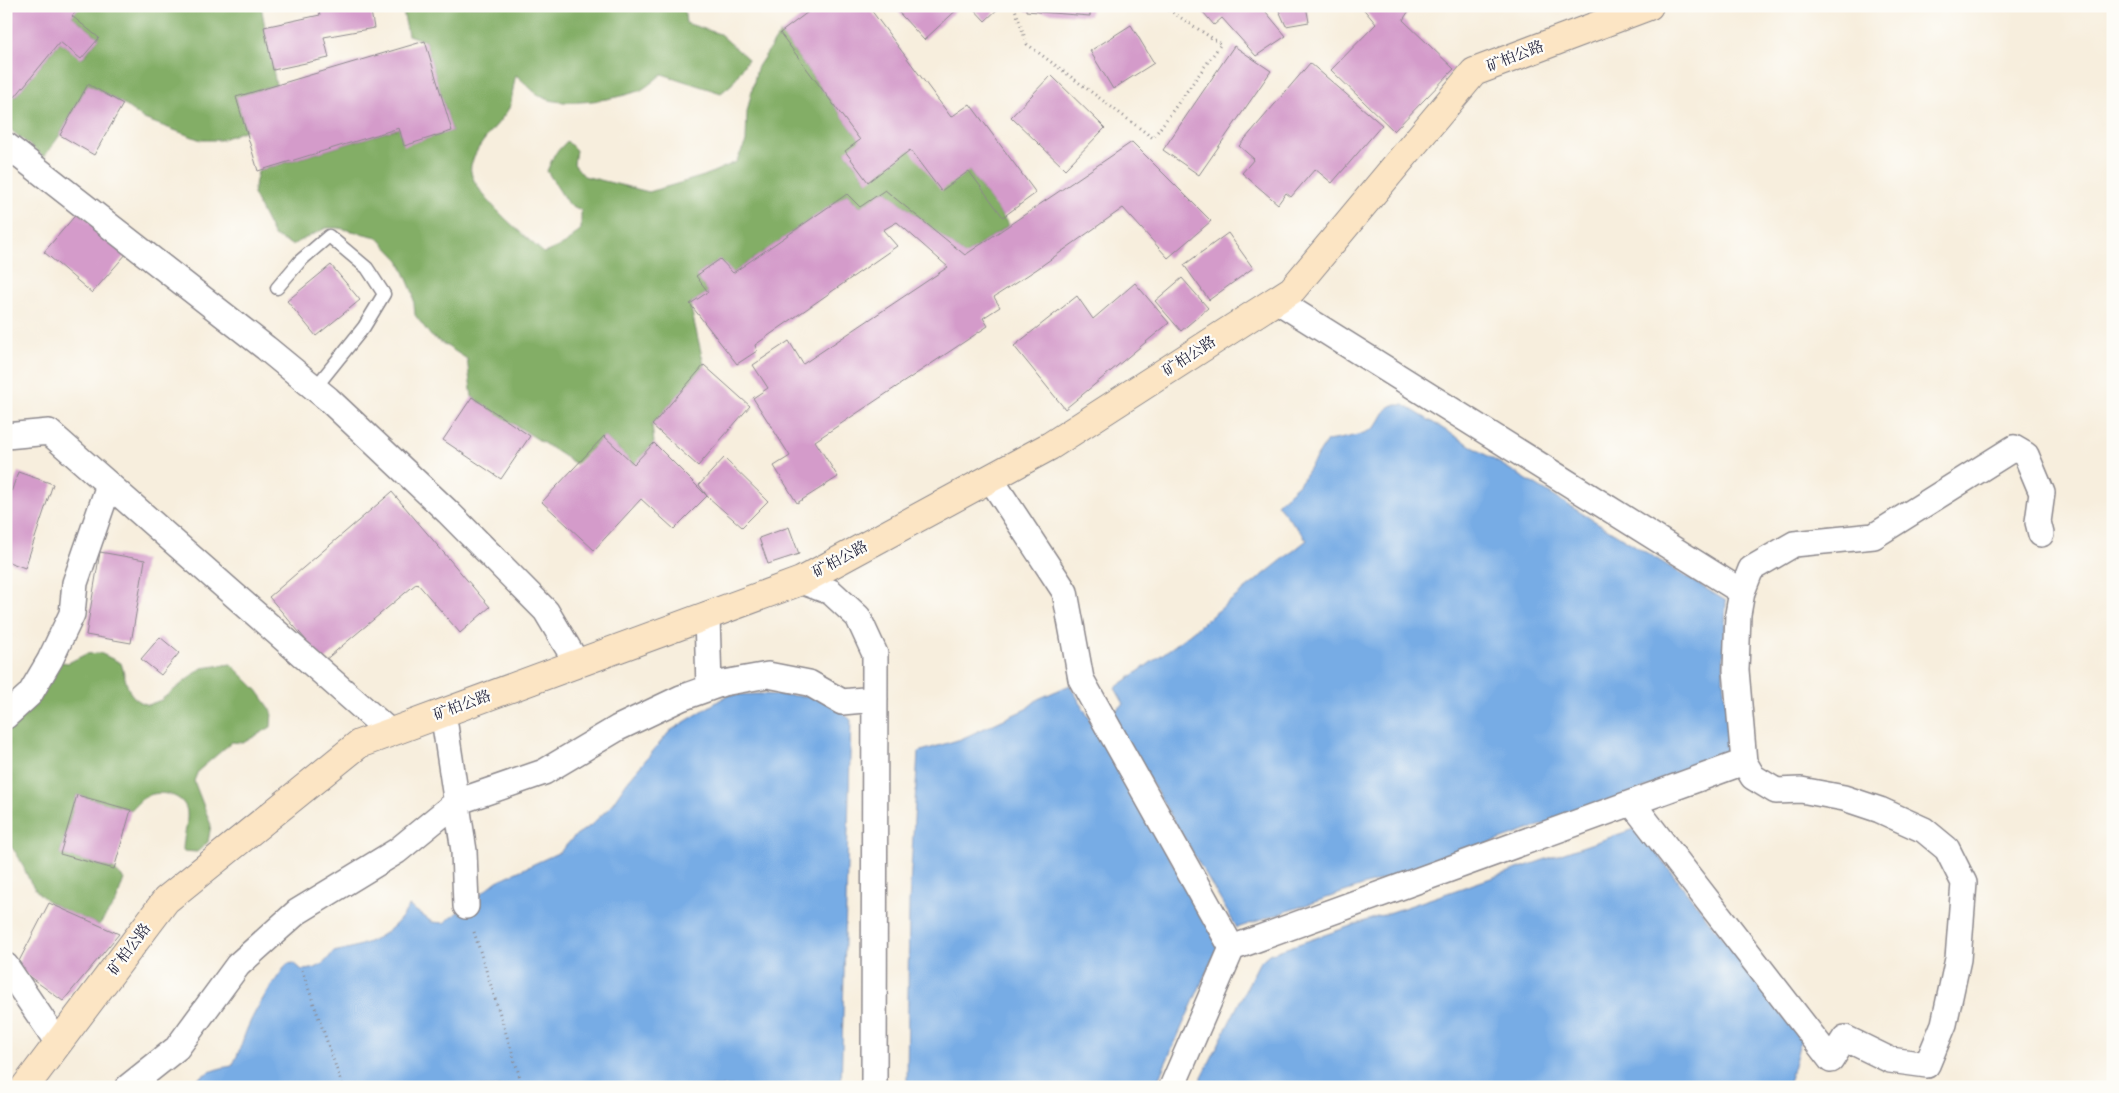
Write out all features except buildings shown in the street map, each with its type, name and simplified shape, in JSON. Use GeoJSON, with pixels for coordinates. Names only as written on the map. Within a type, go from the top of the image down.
{"type":"FeatureCollection","features":[{"type":"Feature","properties":{"kind":"street","name":"矿柏公路"},"geometry":{"type":"LineString","coordinates":[[30,1085],[58,1043],[166,900],[359,744],[801,581],[1050,446],[1292,290],[1474,72],[1649,6]]}},
{"type":"Feature","properties":{"kind":"street"},"geometry":{"type":"LineString","coordinates":[[6,145],[315,388],[448,512],[546,611],[577,663]]}},
{"type":"Feature","properties":{"kind":"street"},"geometry":{"type":"LineString","coordinates":[[1276,300],[1742,592]]}},
{"type":"Feature","properties":{"kind":"street"},"geometry":{"type":"LineString","coordinates":[[6,436],[49,432],[390,732]]}},
{"type":"Feature","properties":{"kind":"street"},"geometry":{"type":"LineString","coordinates":[[1632,803],[1831,1060],[1845,1038],[1890,1060],[1927,1065],[1944,1024],[1958,959],[1964,883],[1946,850],[1924,830],[1880,810],[1844,798],[1801,790],[1776,792],[1753,777],[1744,762],[1736,670],[1738,614],[1742,592],[1751,569],[1794,544],[1874,536],[2014,448],[2026,454],[2042,493],[2038,522],[2041,534]]}},
{"type":"Feature","properties":{"kind":"street"},"geometry":{"type":"LineString","coordinates":[[990,478],[1065,592],[1081,679],[1232,948]]}},
{"type":"Feature","properties":{"kind":"street"},"geometry":{"type":"LineString","coordinates":[[6,716],[30,694],[50,660],[72,614],[75,583],[109,485]]}},
{"type":"Feature","properties":{"kind":"street"},"geometry":{"type":"LineString","coordinates":[[801,581],[831,592],[858,617],[875,654],[874,1087]]}},
{"type":"Feature","properties":{"kind":"street"},"geometry":{"type":"LineString","coordinates":[[707,615],[709,688]]}},
{"type":"Feature","properties":{"kind":"street"},"geometry":{"type":"LineString","coordinates":[[128,1087],[177,1048],[238,965],[297,912],[397,851],[457,802],[544,772],[618,728],[681,698],[723,683],[768,675],[809,683],[842,702],[875,700]]}},
{"type":"Feature","properties":{"kind":"street"},"geometry":{"type":"LineString","coordinates":[[443,712],[464,850],[466,906]]}},
{"type":"Feature","properties":{"kind":"street"},"geometry":{"type":"LineString","coordinates":[[1172,1087],[1232,948],[1744,762]]}},
{"type":"Feature","properties":{"kind":"street"},"geometry":{"type":"LineString","coordinates":[[6,966],[58,1043]]}},
{"type":"Feature","properties":{"kind":"lane"},"geometry":{"type":"LineString","coordinates":[[277,288],[300,261],[329,236],[367,268],[384,294],[364,327],[315,388]]}},
{"type":"Feature","properties":{"kind":"path"},"geometry":{"type":"LineString","coordinates":[[1014,6],[1027,44],[1153,138],[1221,44],[1163,6]]}},
{"type":"Feature","properties":{"kind":"path"},"geometry":{"type":"LineString","coordinates":[[466,906],[523,1087]]}},
{"type":"Feature","properties":{"kind":"path"},"geometry":{"type":"LineString","coordinates":[[302,970],[343,1087]]}},
{"type":"Feature","properties":{"kind":"green space"},"geometry":{"type":"Polygon","coordinates":[[[80,6],[261,6],[276,85],[236,97],[246,130],[220,140],[201,140],[144,119],[123,104],[88,84],[60,135],[44,157],[6,126],[6,90],[15,97],[60,42],[82,59],[99,38],[72,16],[80,6]]]}},
{"type":"Feature","properties":{"kind":"green space"},"geometry":{"type":"Polygon","coordinates":[[[402,6],[684,6],[686,23],[720,34],[748,59],[732,84],[721,93],[662,74],[641,90],[631,93],[596,101],[560,102],[540,96],[516,75],[509,108],[478,149],[471,165],[472,175],[477,186],[499,212],[544,253],[565,244],[581,229],[581,210],[568,204],[547,171],[554,155],[567,141],[576,150],[574,164],[584,176],[649,192],[704,176],[736,162],[746,142],[747,112],[757,68],[780,33],[860,140],[845,152],[867,181],[910,150],[969,171],[1009,225],[965,255],[885,190],[860,207],[847,194],[733,273],[720,259],[696,276],[708,292],[690,304],[704,365],[652,425],[654,443],[634,464],[604,436],[576,464],[472,397],[467,359],[431,336],[415,315],[413,293],[399,260],[377,237],[339,228],[326,228],[292,245],[274,236],[253,194],[258,171],[399,128],[405,145],[452,131],[425,41],[408,35],[402,6]]]}},
{"type":"Feature","properties":{"kind":"green space"},"geometry":{"type":"Polygon","coordinates":[[[100,653],[121,663],[131,694],[148,705],[161,700],[202,668],[231,664],[257,690],[272,711],[271,727],[243,743],[232,742],[198,771],[194,781],[211,825],[208,842],[197,852],[183,851],[187,812],[185,806],[176,797],[163,793],[150,795],[143,798],[131,810],[77,795],[60,854],[114,869],[124,879],[116,902],[99,925],[56,906],[41,896],[31,883],[16,852],[6,843],[6,716],[50,660],[68,663],[86,654],[100,653]]]}},
{"type":"Feature","properties":{"kind":"water"},"geometry":{"type":"Polygon","coordinates":[[[1393,405],[1404,405],[1726,601],[1723,679],[1732,757],[1500,840],[1237,928],[1111,714],[1124,704],[1115,688],[1174,646],[1307,540],[1277,504],[1299,484],[1327,441],[1367,432],[1376,426],[1387,409],[1393,405]]]}},
{"type":"Feature","properties":{"kind":"water"},"geometry":{"type":"Polygon","coordinates":[[[1070,685],[1219,944],[1155,1087],[907,1087],[909,903],[918,752],[961,739],[1026,709],[1038,699],[1070,685]]]}},
{"type":"Feature","properties":{"kind":"water"},"geometry":{"type":"Polygon","coordinates":[[[759,694],[825,697],[851,720],[841,1087],[192,1087],[204,1075],[232,1066],[255,1012],[287,964],[294,963],[302,970],[312,969],[327,960],[333,952],[367,943],[395,925],[409,906],[432,922],[444,923],[497,881],[560,852],[576,835],[590,826],[610,807],[627,782],[670,731],[728,695],[759,694]]]}},
{"type":"Feature","properties":{"kind":"water"},"geometry":{"type":"Polygon","coordinates":[[[1637,828],[1801,1039],[1788,1087],[1197,1087],[1259,963],[1269,954],[1637,828]]]}}]}
